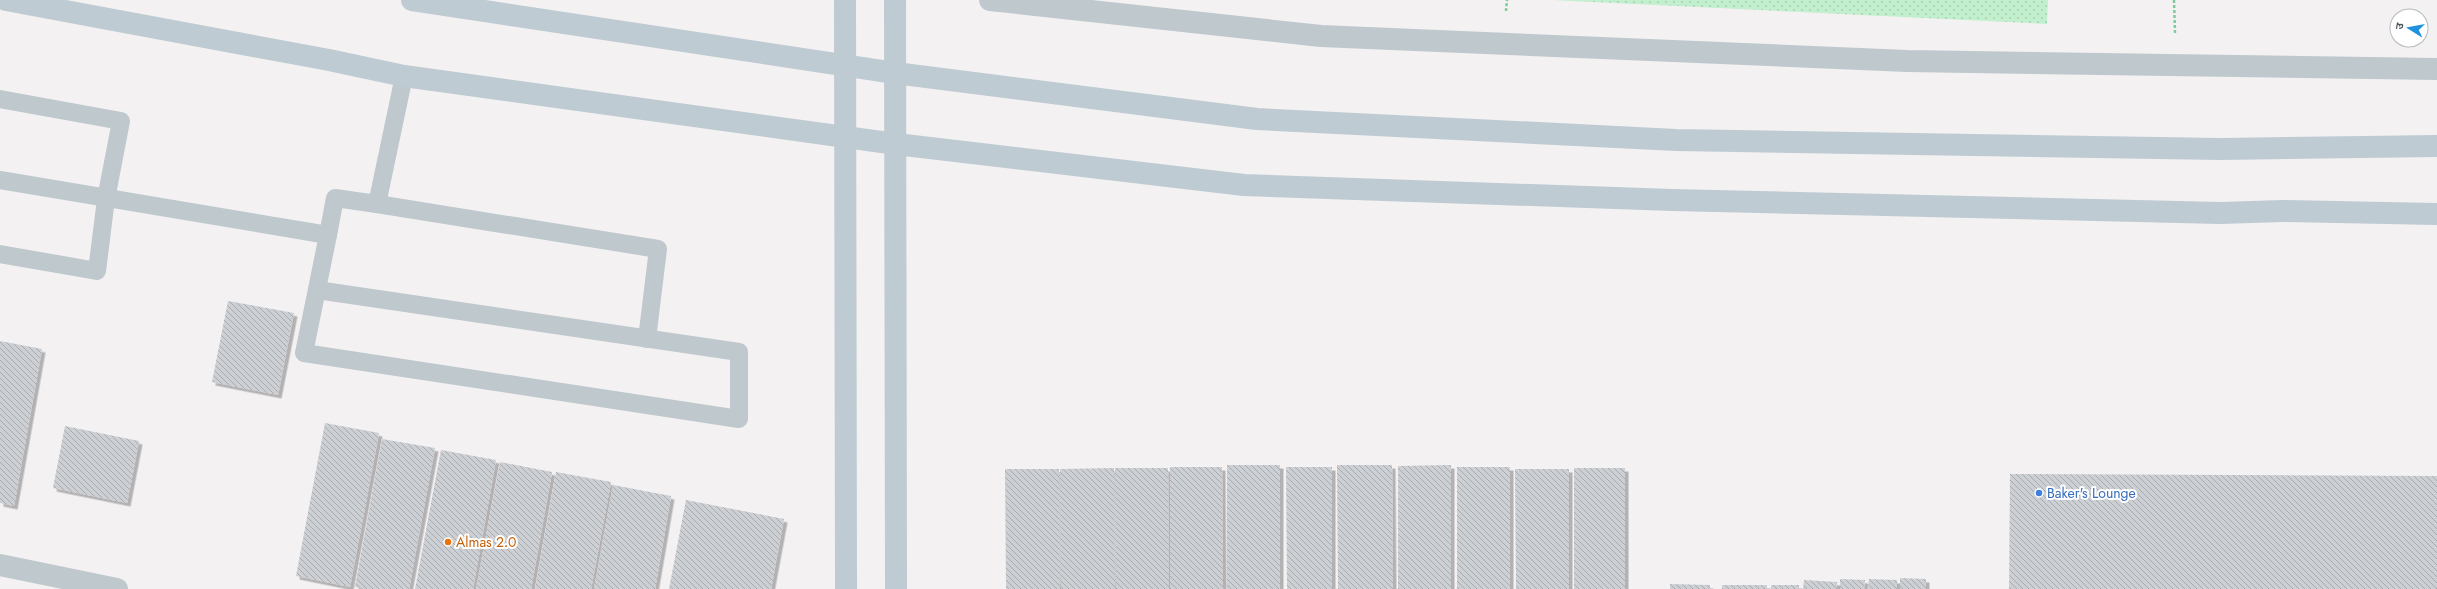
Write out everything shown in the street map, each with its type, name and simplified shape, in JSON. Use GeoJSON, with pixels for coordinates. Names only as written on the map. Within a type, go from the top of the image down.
{"type":"FeatureCollection","features":[{"type":"Feature","properties":{"kind":"street"},"geometry":{"type":"LineString","coordinates":[[6,0],[329,60],[404,76],[896,144],[1244,185],[1672,200],[2220,213],[2283,212],[2437,214]]}},
{"type":"Feature","properties":{"kind":"street"},"geometry":{"type":"LineString","coordinates":[[412,0],[895,73],[1257,120],[1676,140],[2221,149],[2437,146]]}},
{"type":"Feature","properties":{"kind":"street"},"geometry":{"type":"LineString","coordinates":[[845,0],[846,589]]}},
{"type":"Feature","properties":{"kind":"street"},"geometry":{"type":"LineString","coordinates":[[895,0],[896,589]]}},
{"type":"Feature","properties":{"kind":"street"},"geometry":{"type":"LineString","coordinates":[[990,0],[1321,36],[1907,61],[2437,69]]}},
{"type":"Feature","properties":{"kind":"street"},"geometry":{"type":"LineString","coordinates":[[0,565],[117,589]]}},
{"type":"Feature","properties":{"kind":"lane"},"geometry":{"type":"LineString","coordinates":[[378,204],[404,76]]}},
{"type":"Feature","properties":{"kind":"lane"},"geometry":{"type":"LineString","coordinates":[[0,99],[121,121],[106,199],[97,271],[0,254]]}},
{"type":"Feature","properties":{"kind":"lane"},"geometry":{"type":"LineString","coordinates":[[0,180],[106,199],[328,235]]}},
{"type":"Feature","properties":{"kind":"lane"},"geometry":{"type":"LineString","coordinates":[[317,290],[647,339],[739,352],[739,419],[304,353],[335,198],[658,249],[647,339]]}},
{"type":"Feature","properties":{"kind":"green space"},"geometry":{"type":"Polygon","coordinates":[[[1552,0],[2048,0],[2047,24],[1552,0]]]}},
{"type":"Feature","properties":{"kind":"building"},"geometry":{"type":"Polygon","coordinates":[[[228,301],[294,313],[278,395],[212,382],[228,301]]]}},
{"type":"Feature","properties":{"kind":"building"},"geometry":{"type":"Polygon","coordinates":[[[0,341],[42,349],[14,506],[0,503],[0,341]]]}},
{"type":"Feature","properties":{"kind":"building"},"geometry":{"type":"Polygon","coordinates":[[[325,423],[379,433],[350,587],[296,576],[325,423]]]}},
{"type":"Feature","properties":{"kind":"building"},"geometry":{"type":"Polygon","coordinates":[[[65,426],[139,441],[127,503],[53,488],[65,426]]]}},
{"type":"Feature","properties":{"kind":"building"},"geometry":{"type":"Polygon","coordinates":[[[382,439],[435,448],[409,589],[368,589],[355,587],[382,439]]]}},
{"type":"Feature","properties":{"kind":"building"},"geometry":{"type":"Polygon","coordinates":[[[441,450],[496,460],[473,589],[415,589],[441,450]]]}},
{"type":"Feature","properties":{"kind":"building"},"geometry":{"type":"Polygon","coordinates":[[[500,462],[552,472],[531,589],[476,589],[500,462]]]}},
{"type":"Feature","properties":{"kind":"building"},"geometry":{"type":"Polygon","coordinates":[[[1227,465],[1280,465],[1280,589],[1227,589],[1227,465]]]}},
{"type":"Feature","properties":{"kind":"building"},"geometry":{"type":"Polygon","coordinates":[[[1337,465],[1392,465],[1393,589],[1338,589],[1337,465]]]}},
{"type":"Feature","properties":{"kind":"building"},"geometry":{"type":"Polygon","coordinates":[[[1451,465],[1451,589],[1398,589],[1398,466],[1451,465]]]}},
{"type":"Feature","properties":{"kind":"building"},"geometry":{"type":"Polygon","coordinates":[[[1170,467],[1222,467],[1223,589],[1170,589],[1170,467]]]}},
{"type":"Feature","properties":{"kind":"building"},"geometry":{"type":"Polygon","coordinates":[[[1286,467],[1332,467],[1332,589],[1287,589],[1286,467]]]}},
{"type":"Feature","properties":{"kind":"building"},"geometry":{"type":"Polygon","coordinates":[[[1457,467],[1510,467],[1510,589],[1457,589],[1457,467]]]}},
{"type":"Feature","properties":{"kind":"building"},"geometry":{"type":"Polygon","coordinates":[[[1114,468],[1115,589],[1061,589],[1060,469],[1114,468]]]}},
{"type":"Feature","properties":{"kind":"building"},"geometry":{"type":"Polygon","coordinates":[[[1115,468],[1168,468],[1169,589],[1116,589],[1115,468]]]}},
{"type":"Feature","properties":{"kind":"building"},"geometry":{"type":"Polygon","coordinates":[[[1574,468],[1625,468],[1625,589],[1574,589],[1574,468]]]}},
{"type":"Feature","properties":{"kind":"building"},"geometry":{"type":"Polygon","coordinates":[[[1005,469],[1059,469],[1060,589],[1006,589],[1005,469]]]}},
{"type":"Feature","properties":{"kind":"building"},"geometry":{"type":"Polygon","coordinates":[[[1515,469],[1569,469],[1569,589],[1516,589],[1515,469]]]}},
{"type":"Feature","properties":{"kind":"building"},"geometry":{"type":"Polygon","coordinates":[[[556,472],[611,482],[591,589],[535,589],[556,472]]]}},
{"type":"Feature","properties":{"kind":"building"},"geometry":{"type":"Polygon","coordinates":[[[2010,474],[2437,476],[2437,589],[2009,589],[2010,474]]]}},
{"type":"Feature","properties":{"kind":"building"},"geometry":{"type":"Polygon","coordinates":[[[613,485],[671,496],[655,589],[594,589],[613,485]]]}},
{"type":"Feature","properties":{"kind":"building"},"geometry":{"type":"Polygon","coordinates":[[[686,500],[784,519],[771,589],[669,589],[686,500]]]}},
{"type":"Feature","properties":{"kind":"building"},"geometry":{"type":"Polygon","coordinates":[[[1900,578],[1926,579],[1926,589],[1900,589],[1900,578]]]}},
{"type":"Feature","properties":{"kind":"building"},"geometry":{"type":"Polygon","coordinates":[[[1840,579],[1865,580],[1864,589],[1840,589],[1840,579]]]}},
{"type":"Feature","properties":{"kind":"building"},"geometry":{"type":"Polygon","coordinates":[[[1869,579],[1897,580],[1897,589],[1868,589],[1869,579]]]}},
{"type":"Feature","properties":{"kind":"building"},"geometry":{"type":"Polygon","coordinates":[[[1804,580],[1837,582],[1837,589],[1803,589],[1804,580]]]}},
{"type":"Feature","properties":{"kind":"building"},"geometry":{"type":"Polygon","coordinates":[[[1670,584],[1710,585],[1710,589],[1670,589],[1670,584]]]}},
{"type":"Feature","properties":{"kind":"building"},"geometry":{"type":"Polygon","coordinates":[[[1722,585],[1767,585],[1767,589],[1722,589],[1722,585]]]}},
{"type":"Feature","properties":{"kind":"building"},"geometry":{"type":"Polygon","coordinates":[[[1771,585],[1799,585],[1799,589],[1771,589],[1771,585]]]}},
{"type":"Feature","properties":{"kind":"place","name":"Baker's Lounge"},"geometry":{"type":"Point","coordinates":[2039,493]}},
{"type":"Feature","properties":{"kind":"place","name":"Almas 2.0"},"geometry":{"type":"Point","coordinates":[448,542]}}]}
